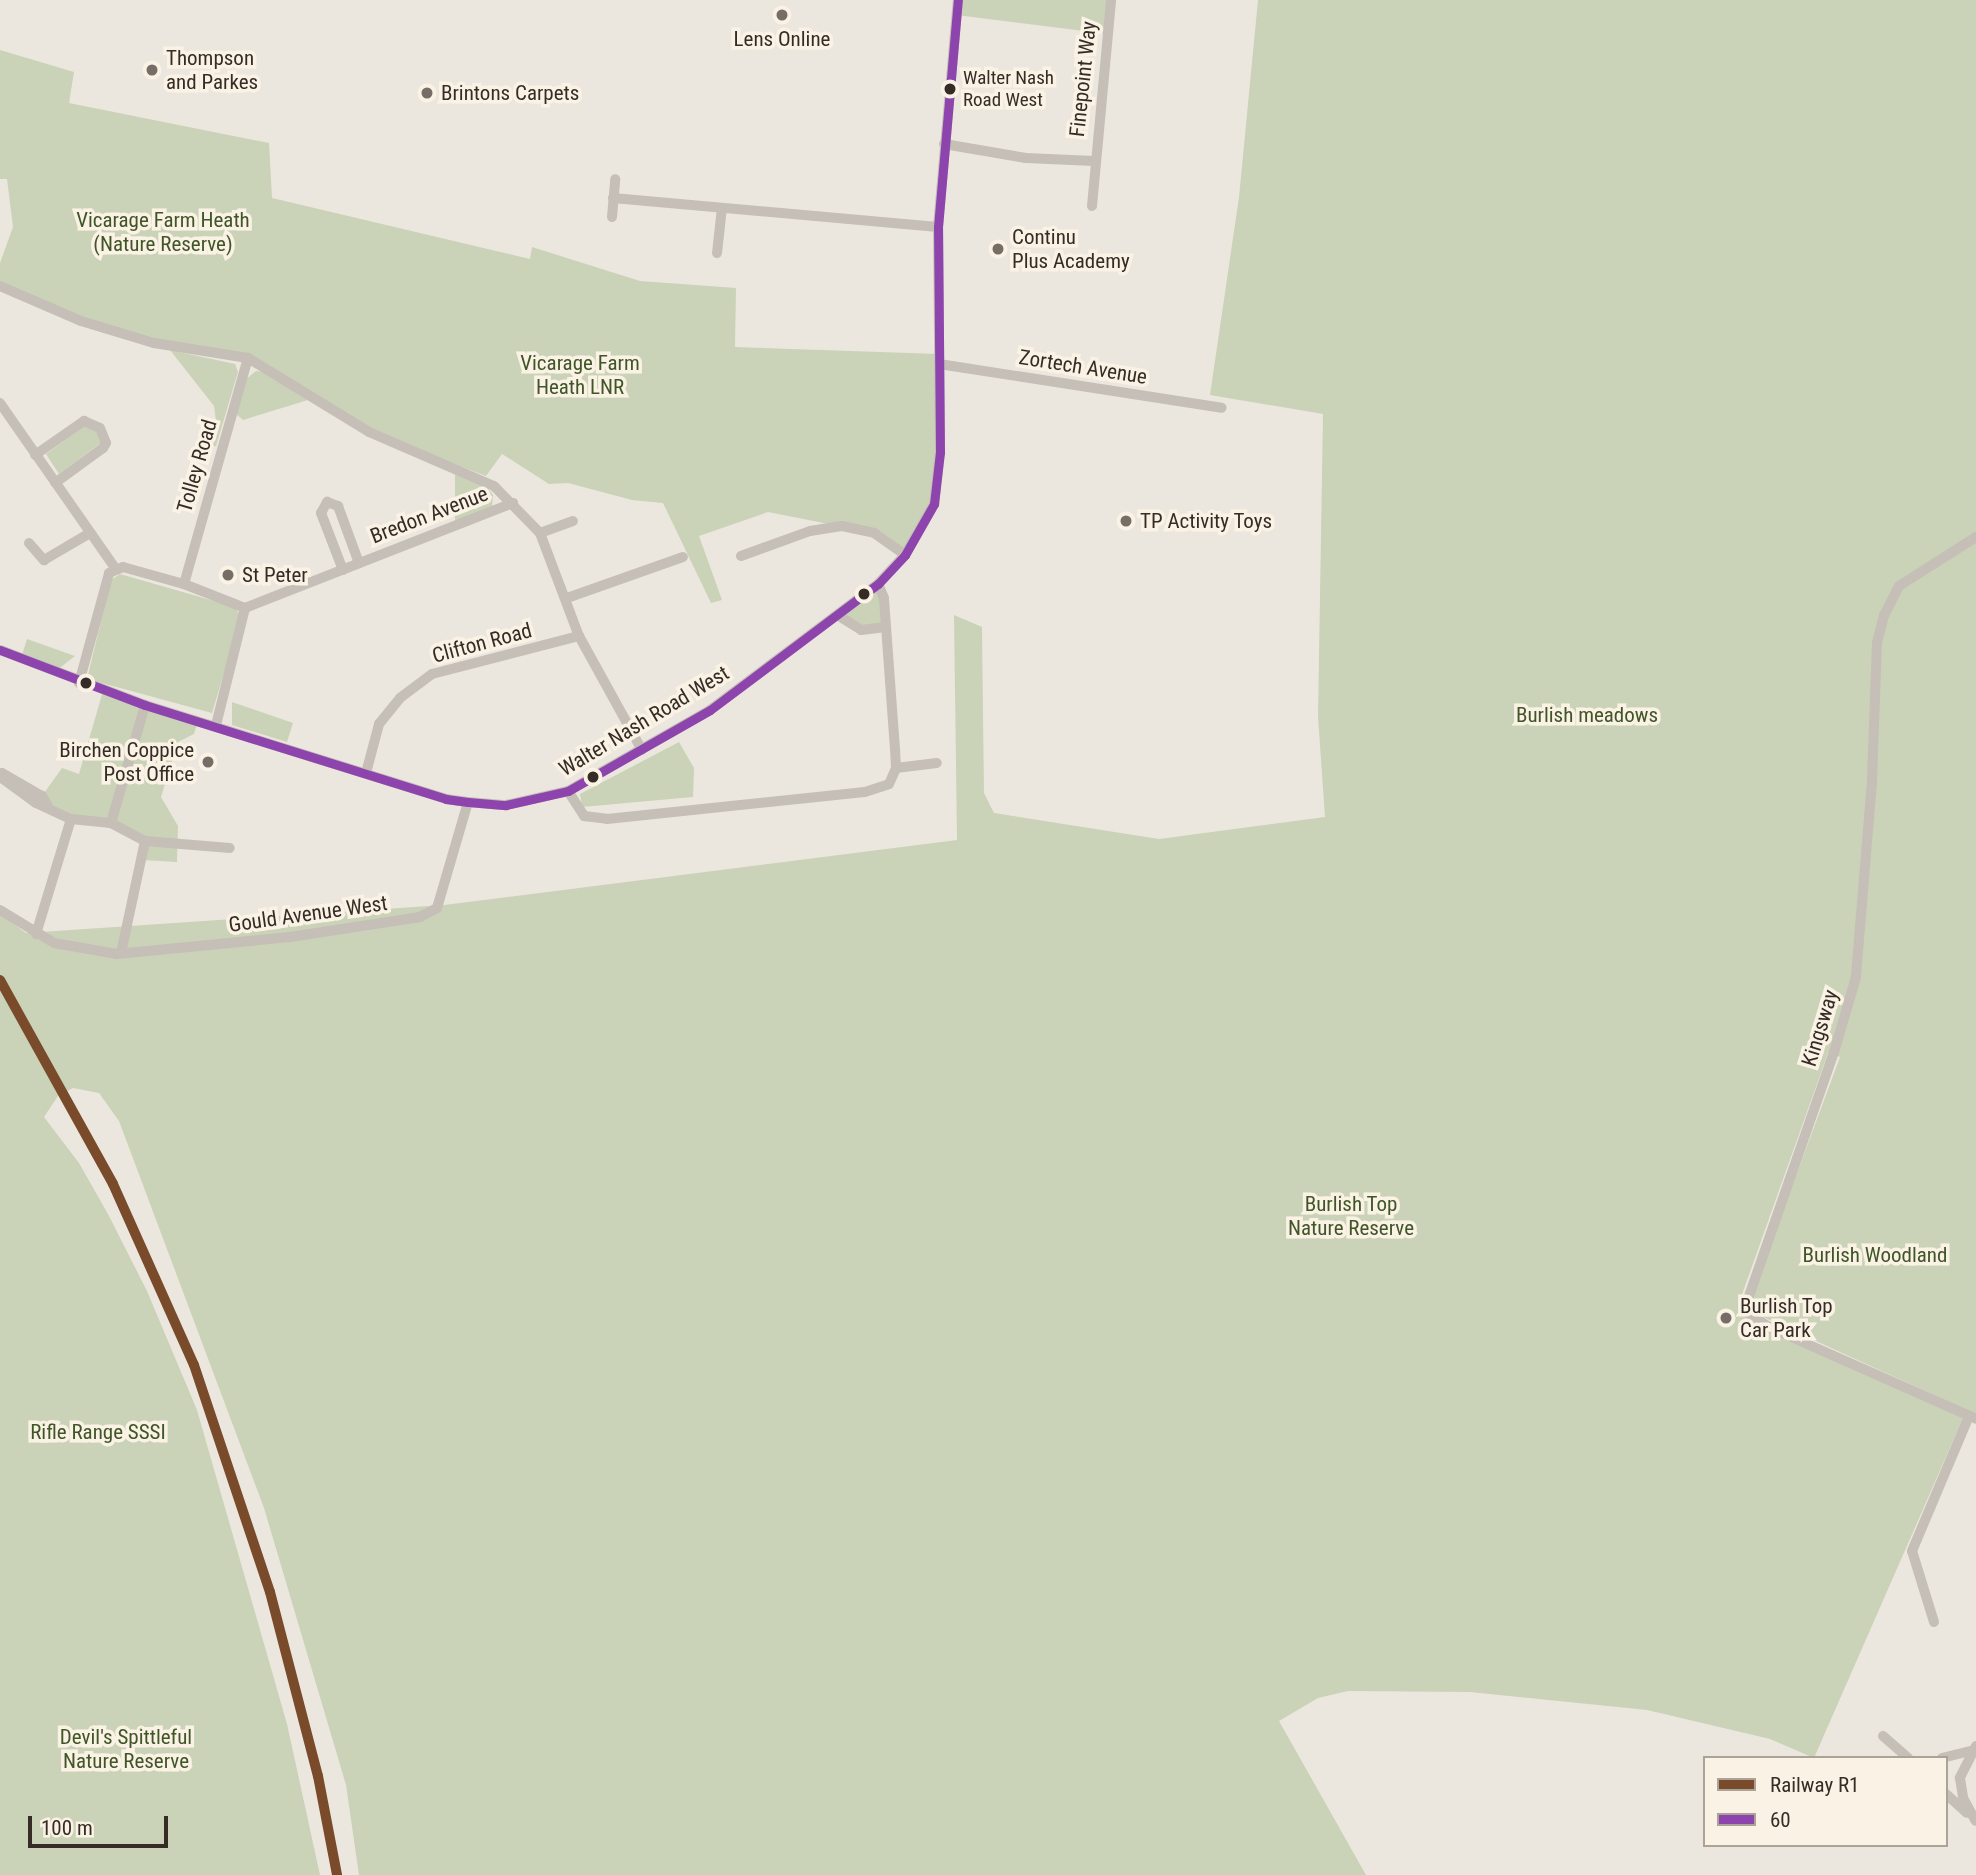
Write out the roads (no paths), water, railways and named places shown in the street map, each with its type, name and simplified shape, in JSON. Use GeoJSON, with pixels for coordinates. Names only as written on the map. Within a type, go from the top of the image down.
{"type":"FeatureCollection","features":[{"type":"Feature","properties":{"kind":"street","name":"Walter Nash Road West"},"geometry":{"type":"LineString","coordinates":[[0,650],[79,683],[145,705],[468,802],[506,804],[568,791],[710,710],[839,616],[878,584],[905,555],[930,511],[939,482],[938,227],[958,0]]}},
{"type":"Feature","properties":{"kind":"street","name":"Finepoint Way"},"geometry":{"type":"LineString","coordinates":[[1091,206],[1111,0]]}},
{"type":"Feature","properties":{"kind":"street","name":"Finepoint Way"},"geometry":{"type":"LineString","coordinates":[[944,144],[980,146],[1026,158],[1094,161]]}},
{"type":"Feature","properties":{"kind":"street"},"geometry":{"type":"LineString","coordinates":[[612,217],[615,179]]}},
{"type":"Feature","properties":{"kind":"street"},"geometry":{"type":"LineString","coordinates":[[613,198],[938,227]]}},
{"type":"Feature","properties":{"kind":"street"},"geometry":{"type":"LineString","coordinates":[[717,253],[722,208]]}},
{"type":"Feature","properties":{"kind":"street"},"geometry":{"type":"LineString","coordinates":[[0,286],[81,321],[142,339],[248,358],[369,432],[470,473],[513,503],[540,533],[567,598],[579,636],[642,750]]}},
{"type":"Feature","properties":{"kind":"street","name":"Tolley Road"},"geometry":{"type":"LineString","coordinates":[[184,584],[248,358]]}},
{"type":"Feature","properties":{"kind":"street","name":"Zortech Avenue"},"geometry":{"type":"LineString","coordinates":[[939,364],[1222,408]]}},
{"type":"Feature","properties":{"kind":"street"},"geometry":{"type":"LineString","coordinates":[[0,403],[115,568],[184,584],[245,608],[216,725]]}},
{"type":"Feature","properties":{"kind":"street"},"geometry":{"type":"LineString","coordinates":[[35,455],[84,421],[100,428],[106,443],[103,448],[55,483]]}},
{"type":"Feature","properties":{"kind":"street","name":"Bredon Avenue"},"geometry":{"type":"LineString","coordinates":[[343,570],[321,513],[327,502],[338,506],[359,564]]}},
{"type":"Feature","properties":{"kind":"street","name":"Bredon Avenue"},"geometry":{"type":"LineString","coordinates":[[245,608],[513,503]]}},
{"type":"Feature","properties":{"kind":"street"},"geometry":{"type":"LineString","coordinates":[[540,533],[573,521]]}},
{"type":"Feature","properties":{"kind":"street"},"geometry":{"type":"LineString","coordinates":[[741,556],[810,531],[842,526],[874,533],[905,555]]}},
{"type":"Feature","properties":{"kind":"street"},"geometry":{"type":"LineString","coordinates":[[29,543],[44,560],[90,533]]}},
{"type":"Feature","properties":{"kind":"street","name":"Kingsway"},"geometry":{"type":"LineString","coordinates":[[1973,1418],[1771,1328],[1750,1315],[1746,1304],[1834,1052],[1856,977],[1872,781],[1877,643],[1884,614],[1899,586],[1976,537]]}},
{"type":"Feature","properties":{"kind":"street"},"geometry":{"type":"LineString","coordinates":[[567,598],[683,558]]}},
{"type":"Feature","properties":{"kind":"street"},"geometry":{"type":"LineString","coordinates":[[79,683],[109,573],[115,568]]}},
{"type":"Feature","properties":{"kind":"street"},"geometry":{"type":"LineString","coordinates":[[568,791],[584,816],[607,819],[865,792],[889,784],[896,768],[884,598],[878,584]]}},
{"type":"Feature","properties":{"kind":"street"},"geometry":{"type":"LineString","coordinates":[[839,616],[869,631],[886,627]]}},
{"type":"Feature","properties":{"kind":"street","name":"Clifton Road"},"geometry":{"type":"LineString","coordinates":[[366,773],[379,724],[400,698],[432,674],[579,636]]}},
{"type":"Feature","properties":{"kind":"street"},"geometry":{"type":"LineString","coordinates":[[111,823],[145,705]]}},
{"type":"Feature","properties":{"kind":"street"},"geometry":{"type":"LineString","coordinates":[[896,768],[937,763]]}},
{"type":"Feature","properties":{"kind":"street","name":"Gould Avenue West"},"geometry":{"type":"LineString","coordinates":[[0,910],[36,934],[71,948],[121,953],[290,937],[432,913],[468,802]]}},
{"type":"Feature","properties":{"kind":"street"},"geometry":{"type":"LineString","coordinates":[[48,806],[71,819],[111,823],[145,841],[230,848]]}},
{"type":"Feature","properties":{"kind":"street"},"geometry":{"type":"LineString","coordinates":[[36,934],[71,819]]}},
{"type":"Feature","properties":{"kind":"street"},"geometry":{"type":"LineString","coordinates":[[121,953],[145,841]]}},
{"type":"Feature","properties":{"kind":"street"},"geometry":{"type":"LineString","coordinates":[[1934,1622],[1912,1551],[1973,1418]]}},
{"type":"Feature","properties":{"kind":"street"},"geometry":{"type":"LineString","coordinates":[[1883,1736],[1906,1756]]}},
{"type":"Feature","properties":{"kind":"street"},"geometry":{"type":"LineString","coordinates":[[1948,1756],[1973,1749]]}},
{"type":"Feature","properties":{"kind":"street"},"geometry":{"type":"LineString","coordinates":[[1973,1749],[1960,1778],[1963,1798],[1975,1820]]}},
{"type":"Feature","properties":{"kind":"street"},"geometry":{"type":"LineString","coordinates":[[1948,1796],[1975,1820]]}},
{"type":"Feature","properties":{"kind":"rail line","name":"R1"},"geometry":{"type":"LineString","coordinates":[[0,980],[113,1184],[194,1365],[270,1592],[318,1776],[337,1875]]}},
{"type":"Feature","properties":{"kind":"place","name":"Lens Online"},"geometry":{"type":"Point","coordinates":[782,15]}},
{"type":"Feature","properties":{"kind":"place","name":"Thompson and Parkes"},"geometry":{"type":"Point","coordinates":[152,70]}},
{"type":"Feature","properties":{"kind":"place","name":"Walter Nash Road West"},"geometry":{"type":"Point","coordinates":[950,89]}},
{"type":"Feature","properties":{"kind":"place","name":"Brintons Carpets"},"geometry":{"type":"Point","coordinates":[427,93]}},
{"type":"Feature","properties":{"kind":"place","name":"Continu Plus Academy"},"geometry":{"type":"Point","coordinates":[998,249]}},
{"type":"Feature","properties":{"kind":"place","name":"TP Activity Toys"},"geometry":{"type":"Point","coordinates":[1126,521]}},
{"type":"Feature","properties":{"kind":"place","name":"St Peter"},"geometry":{"type":"Point","coordinates":[228,575]}},
{"type":"Feature","properties":{"kind":"place","name":"Birchen Coppice Post Office"},"geometry":{"type":"Point","coordinates":[208,762]}},
{"type":"Feature","properties":{"kind":"place","name":"Burlish Top Car Park"},"geometry":{"type":"Point","coordinates":[1726,1318]}},
{"type":"Feature","properties":{"kind":"park label","name":"Vicarage Farm Heath (Nature Reserve)"},"geometry":{"type":"Point","coordinates":[163,232]}},
{"type":"Feature","properties":{"kind":"park label","name":"Vicarage Farm Heath LNR"},"geometry":{"type":"Point","coordinates":[580,375]}},
{"type":"Feature","properties":{"kind":"park label","name":"Burlish meadows"},"geometry":{"type":"Point","coordinates":[1587,715]}},
{"type":"Feature","properties":{"kind":"park label","name":"Burlish Top Nature Reserve"},"geometry":{"type":"Point","coordinates":[1351,1216]}},
{"type":"Feature","properties":{"kind":"park label","name":"Burlish Woodland"},"geometry":{"type":"Point","coordinates":[1875,1255]}},
{"type":"Feature","properties":{"kind":"park label","name":"Rifle Range SSSI"},"geometry":{"type":"Point","coordinates":[98,1432]}},
{"type":"Feature","properties":{"kind":"park label","name":"Devil's Spittleful Nature Reserve"},"geometry":{"type":"Point","coordinates":[126,1749]}}]}
